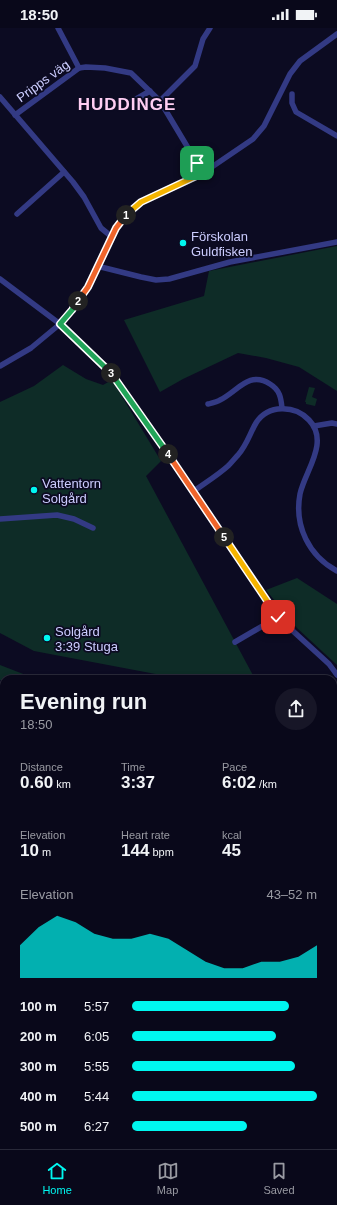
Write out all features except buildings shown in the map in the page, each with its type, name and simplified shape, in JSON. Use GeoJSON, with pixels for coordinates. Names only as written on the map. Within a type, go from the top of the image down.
{"type":"FeatureCollection","features":[{"type":"Feature","properties":{"kind":"street"},"geometry":{"type":"LineString","coordinates":[[58,28],[79,68]]}},
{"type":"Feature","properties":{"kind":"street"},"geometry":{"type":"LineString","coordinates":[[160,101],[195,66],[203,39],[210,28]]}},
{"type":"Feature","properties":{"kind":"street"},"geometry":{"type":"LineString","coordinates":[[0,366],[31,348],[60,324],[72,310],[88,287],[97,266],[121,220],[141,202],[203,173],[256,136],[264,126],[295,67],[306,56],[337,34]]}},
{"type":"Feature","properties":{"kind":"street","name":"Pripps väg"},"geometry":{"type":"LineString","coordinates":[[15,115],[79,68],[105,68],[130,73],[160,101],[203,173]]}},
{"type":"Feature","properties":{"kind":"street"},"geometry":{"type":"LineString","coordinates":[[130,102],[150,91]]}},
{"type":"Feature","properties":{"kind":"street"},"geometry":{"type":"LineString","coordinates":[[292,94],[292,103],[296,112],[337,136]]}},
{"type":"Feature","properties":{"kind":"street"},"geometry":{"type":"LineString","coordinates":[[0,97],[84,197],[101,228],[112,236]]}},
{"type":"Feature","properties":{"kind":"street"},"geometry":{"type":"LineString","coordinates":[[17,214],[64,172]]}},
{"type":"Feature","properties":{"kind":"street"},"geometry":{"type":"LineString","coordinates":[[97,266],[141,277],[162,280],[245,259],[337,242]]}},
{"type":"Feature","properties":{"kind":"street"},"geometry":{"type":"LineString","coordinates":[[0,279],[60,324],[111,373],[194,491],[278,617],[329,664],[337,675]]}},
{"type":"Feature","properties":{"kind":"street"},"geometry":{"type":"LineString","coordinates":[[208,404],[220,401],[248,381],[260,380],[273,385],[278,390],[282,408]]}},
{"type":"Feature","properties":{"kind":"street"},"geometry":{"type":"LineString","coordinates":[[194,491],[228,466],[244,448],[256,423],[267,413],[282,408],[301,413],[314,426],[317,437],[314,458],[300,494],[299,503],[301,525],[306,541],[316,554],[322,561],[337,571]]}},
{"type":"Feature","properties":{"kind":"street"},"geometry":{"type":"LineString","coordinates":[[314,426],[332,423],[337,424]]}},
{"type":"Feature","properties":{"kind":"street"},"geometry":{"type":"LineString","coordinates":[[0,519],[57,515],[74,519],[93,528]]}},
{"type":"Feature","properties":{"kind":"street"},"geometry":{"type":"LineString","coordinates":[[235,642],[278,617]]}},
{"type":"Feature","properties":{"kind":"green space"},"geometry":{"type":"Polygon","coordinates":[[[337,246],[337,391],[299,367],[266,358],[238,353],[183,379],[160,392],[124,320],[204,296],[209,271],[337,246]]]}},
{"type":"Feature","properties":{"kind":"green space"},"geometry":{"type":"Polygon","coordinates":[[[63,365],[86,379],[103,385],[112,380],[161,461],[146,476],[253,675],[161,675],[34,651],[0,633],[0,402],[34,386],[63,365]]]}},
{"type":"Feature","properties":{"kind":"green space"},"geometry":{"type":"Polygon","coordinates":[[[309,387],[315,388],[312,397],[317,399],[315,406],[306,404],[305,402],[309,387]]]}},
{"type":"Feature","properties":{"kind":"green space"},"geometry":{"type":"Polygon","coordinates":[[[297,578],[337,604],[337,665],[297,628],[266,590],[297,578]]]}},
{"type":"Feature","properties":{"kind":"green space"},"geometry":{"type":"Polygon","coordinates":[[[0,665],[26,675],[0,675],[0,665]]]}},
{"type":"Feature","properties":{"kind":"place","name":"Förskolan Guldfisken"},"geometry":{"type":"Point","coordinates":[183,243]}},
{"type":"Feature","properties":{"kind":"place","name":"Vattentorn Solgård"},"geometry":{"type":"Point","coordinates":[34,490]}},
{"type":"Feature","properties":{"kind":"place","name":"Solgård 3:39 Stuga"},"geometry":{"type":"Point","coordinates":[47,638]}},
{"type":"Feature","properties":{"kind":"district","name":"HUDDINGE"},"geometry":{"type":"Point","coordinates":[127,104]}},
{"type":"Feature","properties":{"kind":"route"},"geometry":{"type":"LineString","coordinates":[[197,163],[203,173],[141,202],[121,220],[88,287],[60,324],[111,373],[194,491],[278,617]]}}]}
